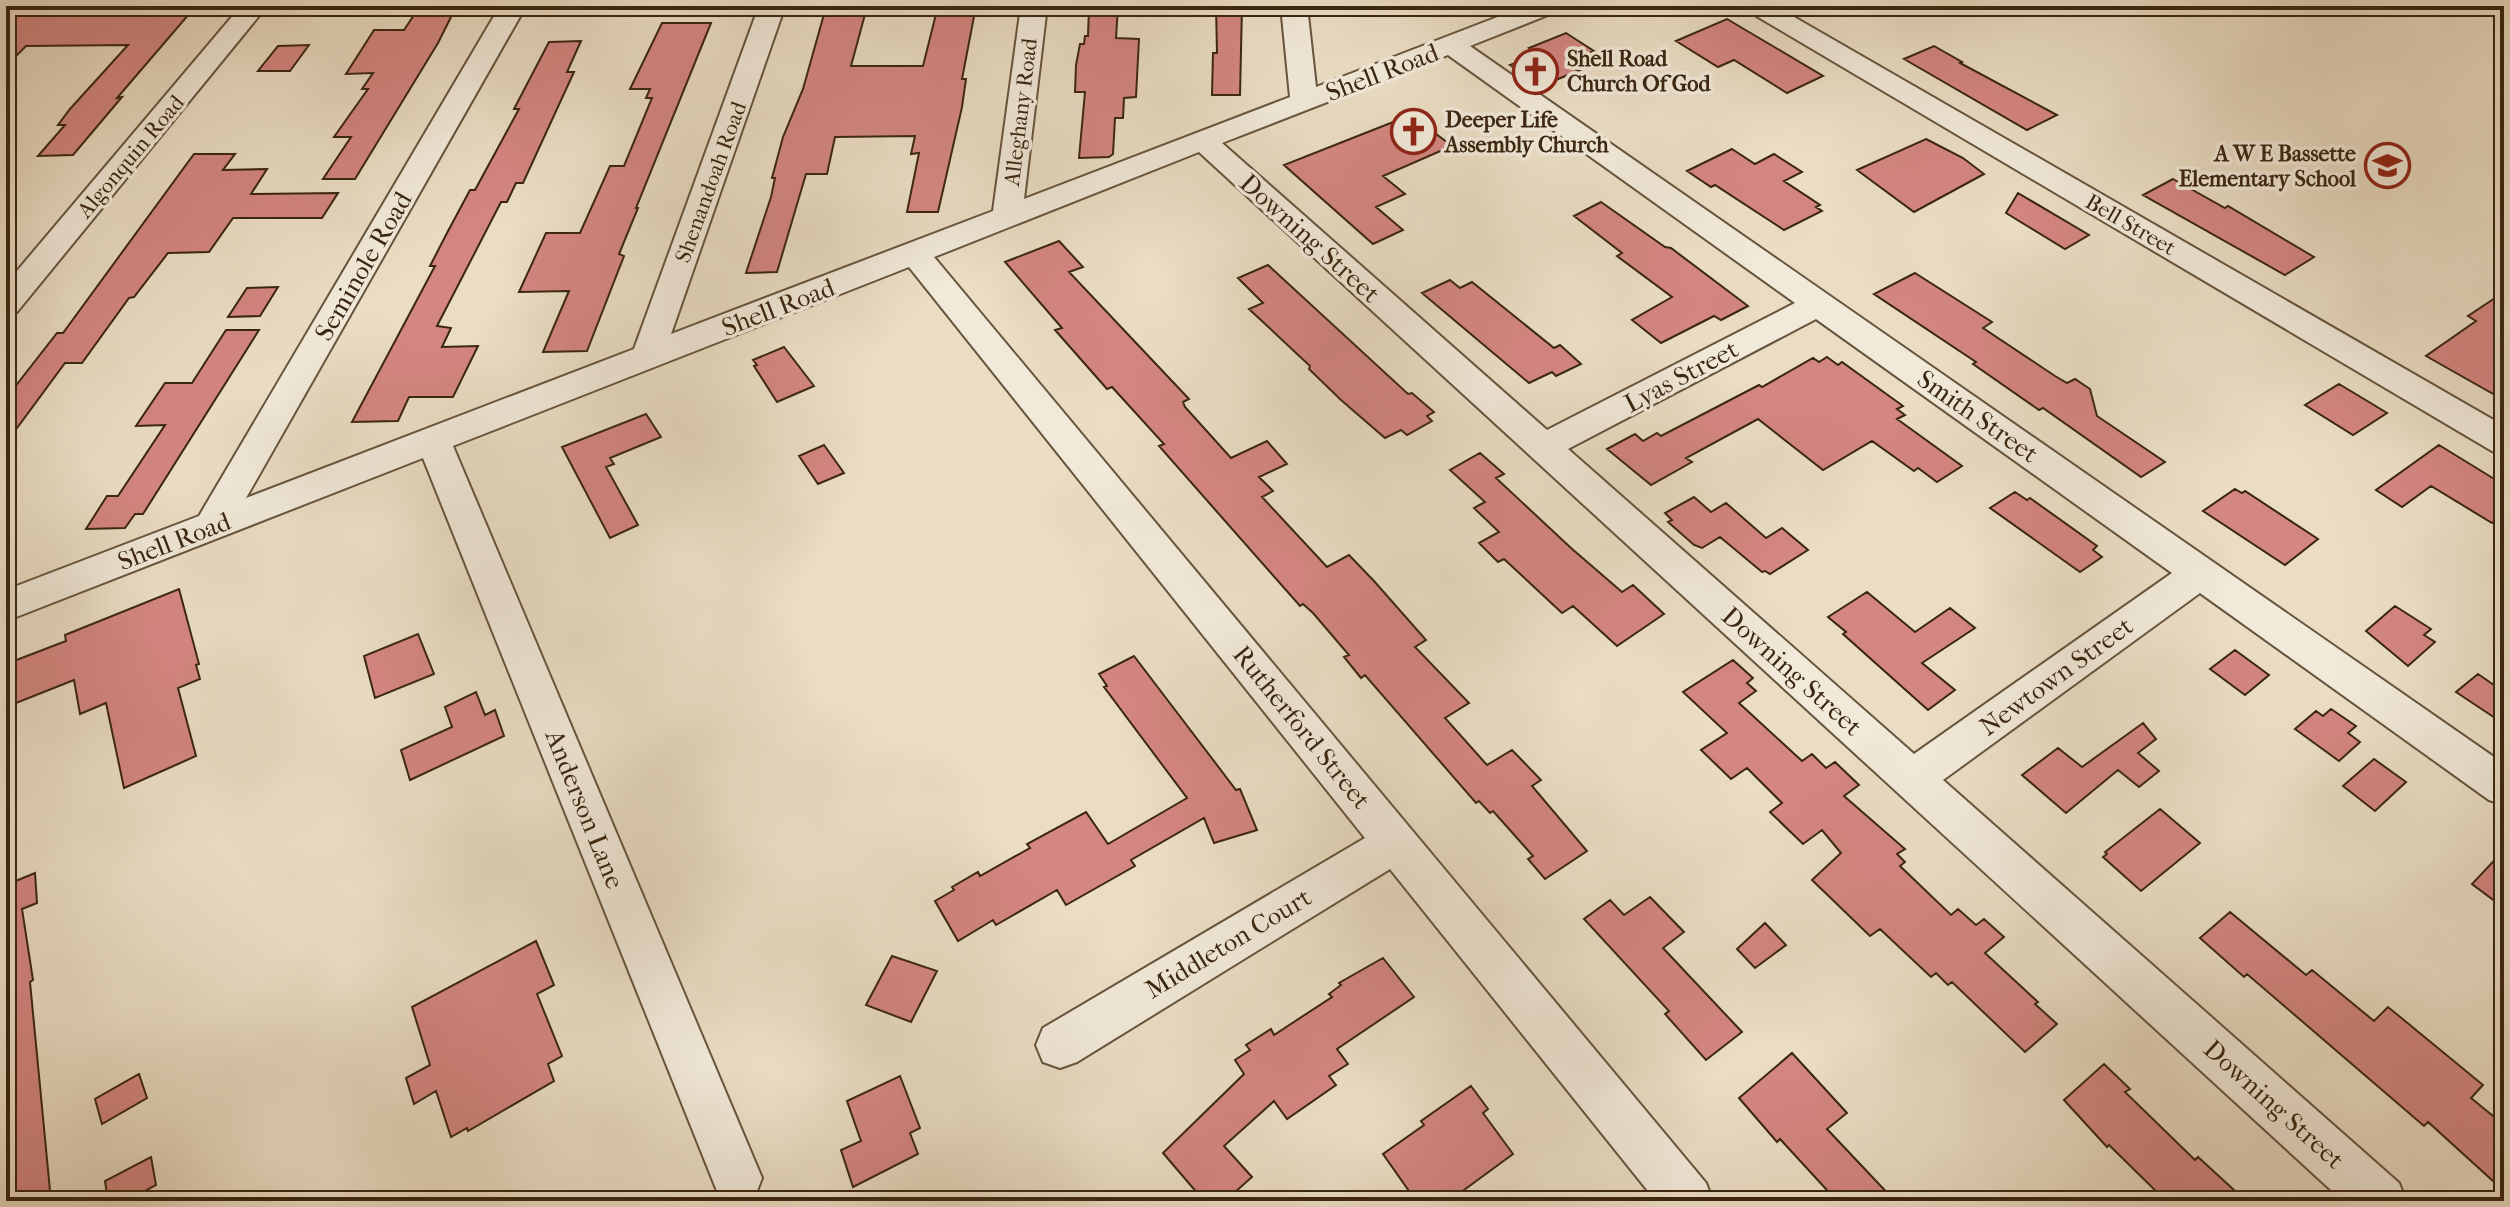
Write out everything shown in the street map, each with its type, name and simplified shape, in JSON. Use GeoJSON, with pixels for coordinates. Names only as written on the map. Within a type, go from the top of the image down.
{"type":"FeatureCollection","features":[{"type":"Feature","properties":{"kind":"street","name":"Algonquin Road"},"geometry":{"type":"LineString","coordinates":[[7,302],[254,6]]}},
{"type":"Feature","properties":{"kind":"street","name":"Seminole Road"},"geometry":{"type":"LineString","coordinates":[[212,526],[513,6]]}},
{"type":"Feature","properties":{"kind":"street","name":"Shenandoah Road"},"geometry":{"type":"LineString","coordinates":[[647,358],[772,6]]}},
{"type":"Feature","properties":{"kind":"street","name":"Alleghany Road"},"geometry":{"type":"LineString","coordinates":[[1007,217],[1034,6]]}},
{"type":"Feature","properties":{"kind":"street"},"geometry":{"type":"LineString","coordinates":[[1294,6],[1304,101]]}},
{"type":"Feature","properties":{"kind":"street","name":"Shell Road"},"geometry":{"type":"LineString","coordinates":[[6,606],[1549,6]]}},
{"type":"Feature","properties":{"kind":"street","name":"Bell Street"},"geometry":{"type":"LineString","coordinates":[[1757,6],[2504,442]]}},
{"type":"Feature","properties":{"kind":"street","name":"Smith Street"},"geometry":{"type":"LineString","coordinates":[[1451,45],[2504,787]]}},
{"type":"Feature","properties":{"kind":"street","name":"Downing Street"},"geometry":{"type":"LineString","coordinates":[[1203,141],[2381,1201]]}},
{"type":"Feature","properties":{"kind":"street","name":"Rutherford Street"},"geometry":{"type":"LineString","coordinates":[[915,254],[1688,1201]]}},
{"type":"Feature","properties":{"kind":"street","name":"Lyas Street"},"geometry":{"type":"LineString","coordinates":[[1543,447],[1819,304]]}},
{"type":"Feature","properties":{"kind":"street","name":"Anderson Lane"},"geometry":{"type":"LineString","coordinates":[[433,440],[737,1178]]}},
{"type":"Feature","properties":{"kind":"street","name":"Newtown Street"},"geometry":{"type":"LineString","coordinates":[[1912,779],[2200,573]]}},
{"type":"Feature","properties":{"kind":"street","name":"Middleton Court"},"geometry":{"type":"LineString","coordinates":[[1060,1045],[1396,842]]}},
{"type":"Feature","properties":{"kind":"building"},"geometry":{"type":"Polygon","coordinates":[[[6,6],[196,6],[73,155],[38,156],[65,125],[58,125],[70,109],[128,45],[26,46],[6,66],[6,6]]]}},
{"type":"Feature","properties":{"kind":"building"},"geometry":{"type":"Polygon","coordinates":[[[938,6],[976,6],[962,79],[966,79],[962,107],[938,212],[907,212],[919,153],[911,154],[915,136],[835,137],[827,174],[806,174],[777,272],[746,273],[771,197],[775,178],[772,178],[783,137],[803,89],[826,7],[867,7],[851,66],[923,66],[938,6]]]}},
{"type":"Feature","properties":{"kind":"building"},"geometry":{"type":"Polygon","coordinates":[[[1118,6],[1116,38],[1139,39],[1136,97],[1124,98],[1123,118],[1115,118],[1113,154],[1109,157],[1079,158],[1085,92],[1075,92],[1076,65],[1080,44],[1084,44],[1085,36],[1088,36],[1089,8],[1118,6]]]}},
{"type":"Feature","properties":{"kind":"building"},"geometry":{"type":"Polygon","coordinates":[[[1216,6],[1242,6],[1240,95],[1212,95],[1213,53],[1217,53],[1216,6]]]}},
{"type":"Feature","properties":{"kind":"building"},"geometry":{"type":"Polygon","coordinates":[[[454,11],[438,43],[355,179],[323,179],[351,137],[334,137],[368,89],[362,89],[373,73],[346,74],[374,30],[404,30],[416,12],[454,11]]]}},
{"type":"Feature","properties":{"kind":"building"},"geometry":{"type":"Polygon","coordinates":[[[1727,19],[1823,76],[1787,93],[1734,60],[1718,67],[1676,41],[1727,19]]]}},
{"type":"Feature","properties":{"kind":"building"},"geometry":{"type":"Polygon","coordinates":[[[662,23],[711,23],[636,208],[619,254],[624,256],[587,351],[543,352],[569,291],[519,292],[546,233],[580,233],[610,166],[624,166],[652,98],[646,98],[650,89],[630,89],[662,23]]]}},
{"type":"Feature","properties":{"kind":"building"},"geometry":{"type":"Polygon","coordinates":[[[1566,33],[1594,51],[1572,60],[1580,70],[1541,86],[1510,65],[1538,54],[1529,48],[1566,33]]]}},
{"type":"Feature","properties":{"kind":"building"},"geometry":{"type":"Polygon","coordinates":[[[581,41],[567,72],[574,72],[523,183],[516,183],[507,202],[501,202],[437,326],[451,328],[442,347],[478,346],[453,397],[409,397],[398,421],[352,422],[435,266],[430,266],[447,233],[470,190],[475,190],[519,109],[514,109],[549,42],[581,41]]]}},
{"type":"Feature","properties":{"kind":"building"},"geometry":{"type":"Polygon","coordinates":[[[309,45],[290,71],[258,71],[278,46],[309,45]]]}},
{"type":"Feature","properties":{"kind":"building"},"geometry":{"type":"Polygon","coordinates":[[[1934,46],[2057,115],[2027,130],[1904,59],[1934,46]]]}},
{"type":"Feature","properties":{"kind":"building"},"geometry":{"type":"Polygon","coordinates":[[[1411,115],[1452,146],[1383,176],[1405,194],[1376,207],[1403,230],[1373,244],[1284,165],[1411,115]]]}},
{"type":"Feature","properties":{"kind":"building"},"geometry":{"type":"Polygon","coordinates":[[[1926,139],[1963,158],[1984,174],[1914,212],[1857,170],[1926,139]]]}},
{"type":"Feature","properties":{"kind":"building"},"geometry":{"type":"Polygon","coordinates":[[[1732,149],[1755,164],[1774,154],[1802,172],[1784,181],[1820,205],[1816,207],[1822,211],[1784,230],[1715,185],[1711,187],[1687,171],[1732,149]]]}},
{"type":"Feature","properties":{"kind":"building"},"geometry":{"type":"Polygon","coordinates":[[[194,154],[235,154],[223,170],[267,169],[251,194],[338,193],[322,218],[233,218],[209,252],[168,253],[134,297],[129,298],[82,363],[65,363],[6,443],[6,388],[14,388],[57,333],[63,333],[194,154]]]}},
{"type":"Feature","properties":{"kind":"building"},"geometry":{"type":"Polygon","coordinates":[[[2173,179],[2225,208],[2228,206],[2314,257],[2285,275],[2143,195],[2173,179]]]}},
{"type":"Feature","properties":{"kind":"building"},"geometry":{"type":"Polygon","coordinates":[[[2018,193],[2089,235],[2065,249],[2006,213],[2018,193]]]}},
{"type":"Feature","properties":{"kind":"building"},"geometry":{"type":"Polygon","coordinates":[[[1601,202],[1665,247],[1671,248],[1748,306],[1721,320],[1714,316],[1661,343],[1632,320],[1672,297],[1617,256],[1622,253],[1574,216],[1601,202]]]}},
{"type":"Feature","properties":{"kind":"building"},"geometry":{"type":"Polygon","coordinates":[[[1059,241],[1083,267],[1069,272],[1189,399],[1183,402],[1185,407],[1231,458],[1267,441],[1287,464],[1259,477],[1273,491],[1262,497],[1327,567],[1349,555],[1374,581],[1426,640],[1415,647],[1469,703],[1445,718],[1487,765],[1512,750],[1541,780],[1532,786],[1587,851],[1545,879],[1528,859],[1533,856],[1493,811],[1490,813],[1479,801],[1476,803],[1365,675],[1361,678],[1344,657],[1349,655],[1313,613],[1303,604],[1300,606],[1159,446],[1164,444],[1112,387],[1107,389],[1055,330],[1062,328],[1005,262],[1059,241]]]}},
{"type":"Feature","properties":{"kind":"building"},"geometry":{"type":"Polygon","coordinates":[[[1268,265],[1408,394],[1412,393],[1434,412],[1427,416],[1432,421],[1407,435],[1401,430],[1385,438],[1341,400],[1249,309],[1263,303],[1238,278],[1268,265]]]}},
{"type":"Feature","properties":{"kind":"building"},"geometry":{"type":"Polygon","coordinates":[[[1915,273],[1992,322],[1983,328],[2055,376],[2067,383],[2075,379],[2090,389],[2097,416],[2165,462],[2141,477],[2043,408],[2039,410],[1973,364],[1976,362],[1874,294],[1915,273]]]}},
{"type":"Feature","properties":{"kind":"building"},"geometry":{"type":"Polygon","coordinates":[[[1450,280],[1460,288],[1472,282],[1554,348],[1560,345],[1581,364],[1556,376],[1552,372],[1529,383],[1422,293],[1450,280]]]}},
{"type":"Feature","properties":{"kind":"building"},"geometry":{"type":"Polygon","coordinates":[[[278,287],[260,316],[228,317],[247,288],[278,287]]]}},
{"type":"Feature","properties":{"kind":"building"},"geometry":{"type":"Polygon","coordinates":[[[2504,292],[2504,342],[2494,349],[2504,355],[2504,400],[2426,356],[2476,321],[2468,316],[2504,292]]]}},
{"type":"Feature","properties":{"kind":"building"},"geometry":{"type":"Polygon","coordinates":[[[226,330],[259,330],[143,514],[135,514],[125,528],[86,529],[107,496],[118,496],[165,425],[136,426],[165,383],[192,383],[226,330]]]}},
{"type":"Feature","properties":{"kind":"building"},"geometry":{"type":"Polygon","coordinates":[[[784,347],[814,386],[777,402],[753,360],[784,347]]]}},
{"type":"Feature","properties":{"kind":"building"},"geometry":{"type":"Polygon","coordinates":[[[1827,357],[1838,365],[1842,362],[1903,406],[1897,409],[1905,415],[1897,419],[1962,466],[1937,482],[1918,468],[1914,471],[1872,441],[1823,470],[1758,419],[1686,458],[1692,462],[1651,485],[1607,449],[1635,434],[1643,441],[1657,433],[1661,436],[1759,385],[1762,387],[1813,358],[1819,362],[1827,357]]]}},
{"type":"Feature","properties":{"kind":"building"},"geometry":{"type":"Polygon","coordinates":[[[2339,384],[2387,413],[2353,435],[2305,405],[2339,384]]]}},
{"type":"Feature","properties":{"kind":"building"},"geometry":{"type":"Polygon","coordinates":[[[646,414],[661,437],[610,458],[614,464],[606,467],[638,525],[610,538],[562,447],[646,414]]]}},
{"type":"Feature","properties":{"kind":"building"},"geometry":{"type":"Polygon","coordinates":[[[824,445],[844,473],[818,484],[799,456],[824,445]]]}},
{"type":"Feature","properties":{"kind":"building"},"geometry":{"type":"Polygon","coordinates":[[[2439,445],[2504,485],[2504,513],[2492,523],[2431,486],[2402,507],[2376,490],[2439,445]]]}},
{"type":"Feature","properties":{"kind":"building"},"geometry":{"type":"Polygon","coordinates":[[[1480,453],[1504,474],[1496,478],[1571,548],[1622,592],[1633,585],[1664,614],[1617,646],[1573,606],[1562,613],[1504,559],[1498,562],[1479,543],[1499,532],[1474,508],[1485,502],[1450,470],[1480,453]]]}},
{"type":"Feature","properties":{"kind":"building"},"geometry":{"type":"Polygon","coordinates":[[[2235,489],[2242,493],[2245,491],[2318,539],[2285,565],[2203,511],[2235,489]]]}},
{"type":"Feature","properties":{"kind":"building"},"geometry":{"type":"Polygon","coordinates":[[[2015,492],[2027,500],[2030,498],[2097,546],[2093,550],[2102,557],[2080,572],[1990,508],[2015,492]]]}},
{"type":"Feature","properties":{"kind":"building"},"geometry":{"type":"Polygon","coordinates":[[[1694,497],[1711,512],[1726,503],[1766,538],[1782,528],[1808,550],[1770,574],[1762,572],[1720,537],[1702,548],[1694,545],[1668,522],[1672,520],[1665,513],[1694,497]]]}},
{"type":"Feature","properties":{"kind":"building"},"geometry":{"type":"Polygon","coordinates":[[[179,589],[199,664],[196,665],[200,679],[178,688],[196,756],[124,788],[106,703],[80,714],[74,680],[6,707],[6,664],[66,641],[65,635],[179,589]]]}},
{"type":"Feature","properties":{"kind":"building"},"geometry":{"type":"Polygon","coordinates":[[[1867,592],[1915,632],[1950,608],[1975,628],[1922,663],[1955,690],[1928,710],[1828,617],[1867,592]]]}},
{"type":"Feature","properties":{"kind":"building"},"geometry":{"type":"Polygon","coordinates":[[[2395,606],[2431,629],[2424,635],[2435,642],[2408,666],[2366,631],[2395,606]]]}},
{"type":"Feature","properties":{"kind":"building"},"geometry":{"type":"Polygon","coordinates":[[[418,634],[434,674],[375,698],[364,656],[418,634]]]}},
{"type":"Feature","properties":{"kind":"building"},"geometry":{"type":"Polygon","coordinates":[[[2235,650],[2269,675],[2245,695],[2210,669],[2235,650]]]}},
{"type":"Feature","properties":{"kind":"building"},"geometry":{"type":"Polygon","coordinates":[[[1134,656],[1236,790],[1240,789],[1257,830],[1214,843],[1204,818],[1131,860],[1135,866],[1066,905],[1057,890],[996,925],[993,920],[958,941],[935,901],[954,890],[952,887],[978,872],[980,876],[1030,848],[1027,844],[1086,812],[1108,844],[1187,798],[1104,687],[1107,686],[1099,674],[1134,656]]]}},
{"type":"Feature","properties":{"kind":"building"},"geometry":{"type":"Polygon","coordinates":[[[1733,660],[1753,678],[1747,683],[1756,691],[1739,703],[1802,761],[1812,754],[1826,768],[1835,762],[1859,785],[1844,796],[1905,849],[1897,854],[1905,862],[1900,866],[1951,915],[1958,909],[1976,925],[1984,919],[2004,937],[1985,953],[2057,1024],[2025,1052],[1952,982],[1948,985],[1936,973],[1931,977],[1880,929],[1870,936],[1812,880],[1841,853],[1822,830],[1803,844],[1770,812],[1782,803],[1747,768],[1731,779],[1701,750],[1727,733],[1683,692],[1733,660]]]}},
{"type":"Feature","properties":{"kind":"building"},"geometry":{"type":"Polygon","coordinates":[[[2478,674],[2504,692],[2504,724],[2456,692],[2478,674]]]}},
{"type":"Feature","properties":{"kind":"building"},"geometry":{"type":"Polygon","coordinates":[[[476,692],[485,715],[495,710],[504,736],[410,780],[401,750],[452,727],[445,707],[476,692]]]}},
{"type":"Feature","properties":{"kind":"building"},"geometry":{"type":"Polygon","coordinates":[[[2331,709],[2356,726],[2348,733],[2360,742],[2339,761],[2295,729],[2316,711],[2323,716],[2331,709]]]}},
{"type":"Feature","properties":{"kind":"building"},"geometry":{"type":"Polygon","coordinates":[[[2143,723],[2156,739],[2138,753],[2159,771],[2139,787],[2118,770],[2066,813],[2022,775],[2058,748],[2082,767],[2143,723]]]}},
{"type":"Feature","properties":{"kind":"building"},"geometry":{"type":"Polygon","coordinates":[[[2374,759],[2406,782],[2375,811],[2343,786],[2374,759]]]}},
{"type":"Feature","properties":{"kind":"building"},"geometry":{"type":"Polygon","coordinates":[[[2160,809],[2200,843],[2141,891],[2103,857],[2107,854],[2105,852],[2160,809]]]}},
{"type":"Feature","properties":{"kind":"building"},"geometry":{"type":"Polygon","coordinates":[[[2504,850],[2504,908],[2472,884],[2504,850]]]}},
{"type":"Feature","properties":{"kind":"building"},"geometry":{"type":"Polygon","coordinates":[[[35,873],[37,903],[22,909],[33,980],[30,982],[51,1201],[6,1201],[6,885],[35,873]]]}},
{"type":"Feature","properties":{"kind":"building"},"geometry":{"type":"Polygon","coordinates":[[[1650,897],[1684,932],[1663,948],[1742,1032],[1706,1060],[1665,1014],[1669,1011],[1584,919],[1610,900],[1624,915],[1650,897]]]}},
{"type":"Feature","properties":{"kind":"building"},"geometry":{"type":"Polygon","coordinates":[[[2230,912],[2306,975],[2312,970],[2374,1021],[2388,1007],[2483,1085],[2471,1098],[2504,1125],[2504,1191],[2428,1122],[2424,1126],[2247,974],[2244,977],[2200,938],[2230,912]]]}},
{"type":"Feature","properties":{"kind":"building"},"geometry":{"type":"Polygon","coordinates":[[[1765,923],[1786,945],[1755,968],[1737,949],[1765,923]]]}},
{"type":"Feature","properties":{"kind":"building"},"geometry":{"type":"Polygon","coordinates":[[[536,941],[554,985],[537,994],[562,1056],[548,1064],[554,1081],[468,1131],[467,1128],[451,1137],[436,1091],[414,1104],[406,1078],[430,1065],[412,1007],[536,941]]]}},
{"type":"Feature","properties":{"kind":"building"},"geometry":{"type":"Polygon","coordinates":[[[892,956],[937,971],[911,1022],[866,1005],[892,956]]]}},
{"type":"Feature","properties":{"kind":"building"},"geometry":{"type":"Polygon","coordinates":[[[1383,958],[1414,997],[1337,1049],[1348,1064],[1329,1076],[1336,1085],[1287,1119],[1274,1101],[1224,1146],[1252,1177],[1225,1201],[1204,1201],[1163,1153],[1244,1074],[1235,1060],[1250,1050],[1246,1045],[1271,1029],[1274,1035],[1332,997],[1329,994],[1341,985],[1339,983],[1383,958]]]}},
{"type":"Feature","properties":{"kind":"building"},"geometry":{"type":"Polygon","coordinates":[[[1792,1053],[1847,1113],[1827,1129],[1895,1201],[1837,1201],[1780,1139],[1777,1142],[1739,1098],[1792,1053]]]}},
{"type":"Feature","properties":{"kind":"building"},"geometry":{"type":"Polygon","coordinates":[[[2104,1064],[2130,1089],[2125,1092],[2195,1160],[2198,1157],[2246,1201],[2166,1201],[2109,1145],[2107,1147],[2064,1100],[2104,1064]]]}},
{"type":"Feature","properties":{"kind":"building"},"geometry":{"type":"Polygon","coordinates":[[[139,1074],[147,1098],[102,1124],[95,1099],[139,1074]]]}},
{"type":"Feature","properties":{"kind":"building"},"geometry":{"type":"Polygon","coordinates":[[[900,1076],[920,1128],[910,1133],[918,1154],[853,1187],[841,1150],[861,1141],[847,1101],[900,1076]]]}},
{"type":"Feature","properties":{"kind":"building"},"geometry":{"type":"Polygon","coordinates":[[[1471,1086],[1488,1109],[1483,1113],[1513,1154],[1449,1201],[1416,1201],[1383,1154],[1424,1125],[1421,1121],[1471,1086]]]}},
{"type":"Feature","properties":{"kind":"building"},"geometry":{"type":"Polygon","coordinates":[[[151,1157],[156,1185],[127,1201],[108,1201],[105,1181],[151,1157]]]}},
{"type":"Feature","properties":{"kind":"place","name":"Shell Road Church Of God"},"geometry":{"type":"Point","coordinates":[1536,71]}},
{"type":"Feature","properties":{"kind":"place","name":"Deeper Life Assembly Church"},"geometry":{"type":"Point","coordinates":[1414,132]}},
{"type":"Feature","properties":{"kind":"place","name":"A W E Bassette Elementary School"},"geometry":{"type":"Point","coordinates":[2387,166]}}]}
